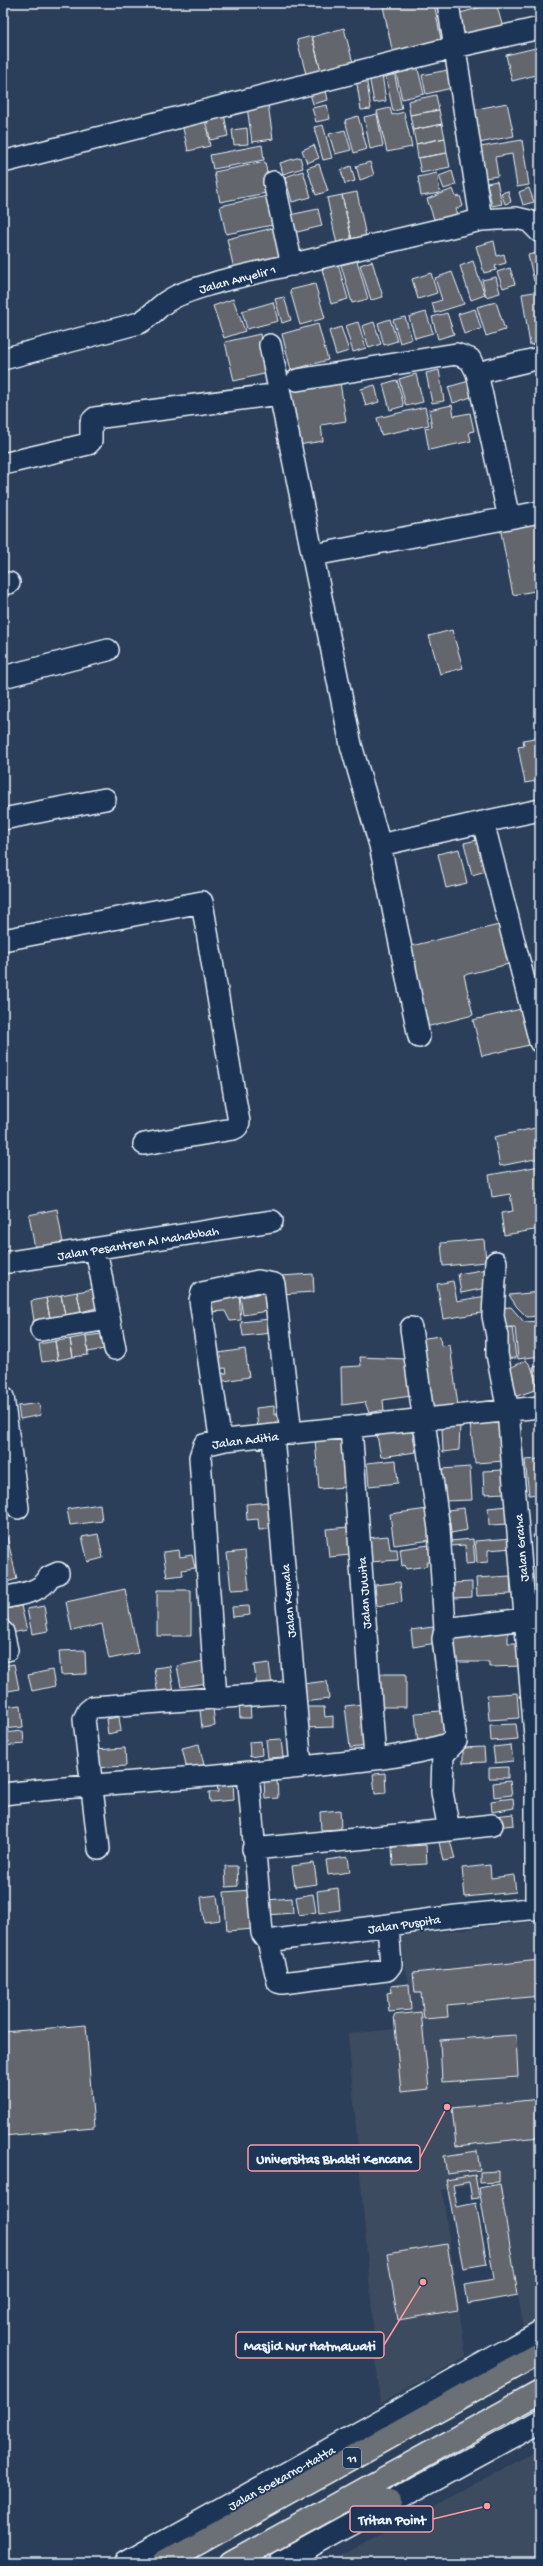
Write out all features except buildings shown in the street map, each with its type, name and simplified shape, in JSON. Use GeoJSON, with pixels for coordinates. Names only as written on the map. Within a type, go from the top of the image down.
{"type":"FeatureCollection","features":[{"type":"Feature","properties":{"kind":"highway","name":"Jalan Soekarno-Hatta"},"geometry":{"type":"LineString","coordinates":[[163,2563],[540,2353]]}},
{"type":"Feature","properties":{"kind":"highway","name":"11"},"geometry":{"type":"LineString","coordinates":[[231,2563],[540,2392]]}},
{"type":"Feature","properties":{"kind":"highway"},"geometry":{"type":"LineString","coordinates":[[347,2498],[390,2502]]}},
{"type":"Feature","properties":{"kind":"main road","name":"Jalan Soekarno-Hatta"},"geometry":{"type":"LineString","coordinates":[[126,2563],[540,2332]]}},
{"type":"Feature","properties":{"kind":"main road"},"geometry":{"type":"LineString","coordinates":[[280,2563],[540,2422]]}},
{"type":"Feature","properties":{"kind":"street"},"geometry":{"type":"LineString","coordinates":[[448,3],[481,220]]}},
{"type":"Feature","properties":{"kind":"street"},"geometry":{"type":"LineString","coordinates":[[3,162],[455,47],[540,28]]}},
{"type":"Feature","properties":{"kind":"street"},"geometry":{"type":"LineString","coordinates":[[274,182],[292,265]]}},
{"type":"Feature","properties":{"kind":"street","name":"Jalan Anyelir 1"},"geometry":{"type":"LineString","coordinates":[[3,358],[139,322],[150,317],[166,302],[185,292],[221,281],[481,220],[516,218],[529,221],[540,232]]}},
{"type":"Feature","properties":{"kind":"street"},"geometry":{"type":"LineString","coordinates":[[270,345],[352,745],[380,845],[418,1037]]}},
{"type":"Feature","properties":{"kind":"street"},"geometry":{"type":"LineString","coordinates":[[297,380],[456,354],[470,359],[477,373],[509,518]]}},
{"type":"Feature","properties":{"kind":"street"},"geometry":{"type":"LineString","coordinates":[[477,373],[540,358]]}},
{"type":"Feature","properties":{"kind":"street"},"geometry":{"type":"LineString","coordinates":[[3,464],[88,444],[91,441],[91,422],[95,418],[280,394]]}},
{"type":"Feature","properties":{"kind":"street"},"geometry":{"type":"LineString","coordinates":[[314,555],[540,512]]}},
{"type":"Feature","properties":{"kind":"street"},"geometry":{"type":"LineString","coordinates":[[3,677],[108,650]]}},
{"type":"Feature","properties":{"kind":"street"},"geometry":{"type":"LineString","coordinates":[[3,819],[105,799]]}},
{"type":"Feature","properties":{"kind":"street"},"geometry":{"type":"LineString","coordinates":[[380,845],[540,810]]}},
{"type":"Feature","properties":{"kind":"street"},"geometry":{"type":"LineString","coordinates":[[483,822],[540,1042]]}},
{"type":"Feature","properties":{"kind":"street"},"geometry":{"type":"LineString","coordinates":[[3,940],[202,902],[239,1122],[237,1127],[233,1129],[144,1144]]}},
{"type":"Feature","properties":{"kind":"street","name":"Jalan Pesantren Al Mahabbah"},"geometry":{"type":"LineString","coordinates":[[3,1263],[272,1221]]}},
{"type":"Feature","properties":{"kind":"street"},"geometry":{"type":"LineString","coordinates":[[96,1249],[115,1349]]}},
{"type":"Feature","properties":{"kind":"street","name":"Jalan Graha"},"geometry":{"type":"LineString","coordinates":[[496,1262],[493,1316],[497,1336],[497,1354],[508,1411],[533,1618],[538,1748],[538,1908]]}},
{"type":"Feature","properties":{"kind":"street","name":"Jalan Kemala"},"geometry":{"type":"LineString","coordinates":[[225,1440],[220,1437],[200,1300],[202,1293],[258,1281],[274,1284],[294,1692],[302,1767]]}},
{"type":"Feature","properties":{"kind":"street"},"geometry":{"type":"LineString","coordinates":[[41,1330],[109,1319]]}},
{"type":"Feature","properties":{"kind":"street"},"geometry":{"type":"LineString","coordinates":[[411,1328],[439,1530],[445,1629],[443,1639],[456,1741]]}},
{"type":"Feature","properties":{"kind":"street"},"geometry":{"type":"LineString","coordinates":[[3,1397],[18,1508]]}},
{"type":"Feature","properties":{"kind":"street","name":"Jalan Aditia"},"geometry":{"type":"LineString","coordinates":[[216,1699],[200,1457],[204,1445],[225,1440],[424,1421],[540,1407]]}},
{"type":"Feature","properties":{"kind":"street","name":"Jalan Juwita"},"geometry":{"type":"LineString","coordinates":[[351,1427],[375,1759]]}},
{"type":"Feature","properties":{"kind":"street"},"geometry":{"type":"LineString","coordinates":[[3,1598],[36,1590],[47,1583],[49,1577],[58,1573]]}},
{"type":"Feature","properties":{"kind":"street"},"geometry":{"type":"LineString","coordinates":[[445,1629],[533,1618]]}},
{"type":"Feature","properties":{"kind":"street"},"geometry":{"type":"LineString","coordinates":[[99,1849],[90,1785],[84,1719],[88,1711],[93,1707],[294,1692]]}},
{"type":"Feature","properties":{"kind":"street"},"geometry":{"type":"LineString","coordinates":[[3,1794],[90,1785],[248,1773],[375,1759],[432,1750],[456,1741]]}},
{"type":"Feature","properties":{"kind":"street"},"geometry":{"type":"LineString","coordinates":[[448,1830],[442,1792],[443,1755],[456,1741]]}},
{"type":"Feature","properties":{"kind":"street"},"geometry":{"type":"LineString","coordinates":[[248,1773],[262,1933],[268,1940],[276,1978],[282,1984],[387,1970],[391,1965],[388,1926]]}},
{"type":"Feature","properties":{"kind":"street"},"geometry":{"type":"LineString","coordinates":[[254,1849],[492,1825]]}},
{"type":"Feature","properties":{"kind":"street","name":"Jalan Puspita"},"geometry":{"type":"LineString","coordinates":[[268,1940],[388,1926],[456,1916],[538,1908]]}},
{"type":"Feature","properties":{"kind":"shaded area"},"geometry":{"type":"Polygon","coordinates":[[[540,1921],[540,2319],[524,2328],[496,2180],[442,2190],[466,2357],[380,2404],[348,2034],[414,2027],[401,1936],[540,1921]]]}},
{"type":"Feature","properties":{"kind":"shaded area"},"geometry":{"type":"Polygon","coordinates":[[[540,2449],[540,2563],[328,2563],[540,2449]]]}},
{"type":"Feature","properties":{"kind":"place","name":"Universitas Bhakti Kencana"},"geometry":{"type":"Point","coordinates":[447,2107]}},
{"type":"Feature","properties":{"kind":"place","name":"Masjid Nur Hatmawati"},"geometry":{"type":"Point","coordinates":[423,2282]}},
{"type":"Feature","properties":{"kind":"place","name":"Tritan Point"},"geometry":{"type":"Point","coordinates":[487,2506]}}]}
